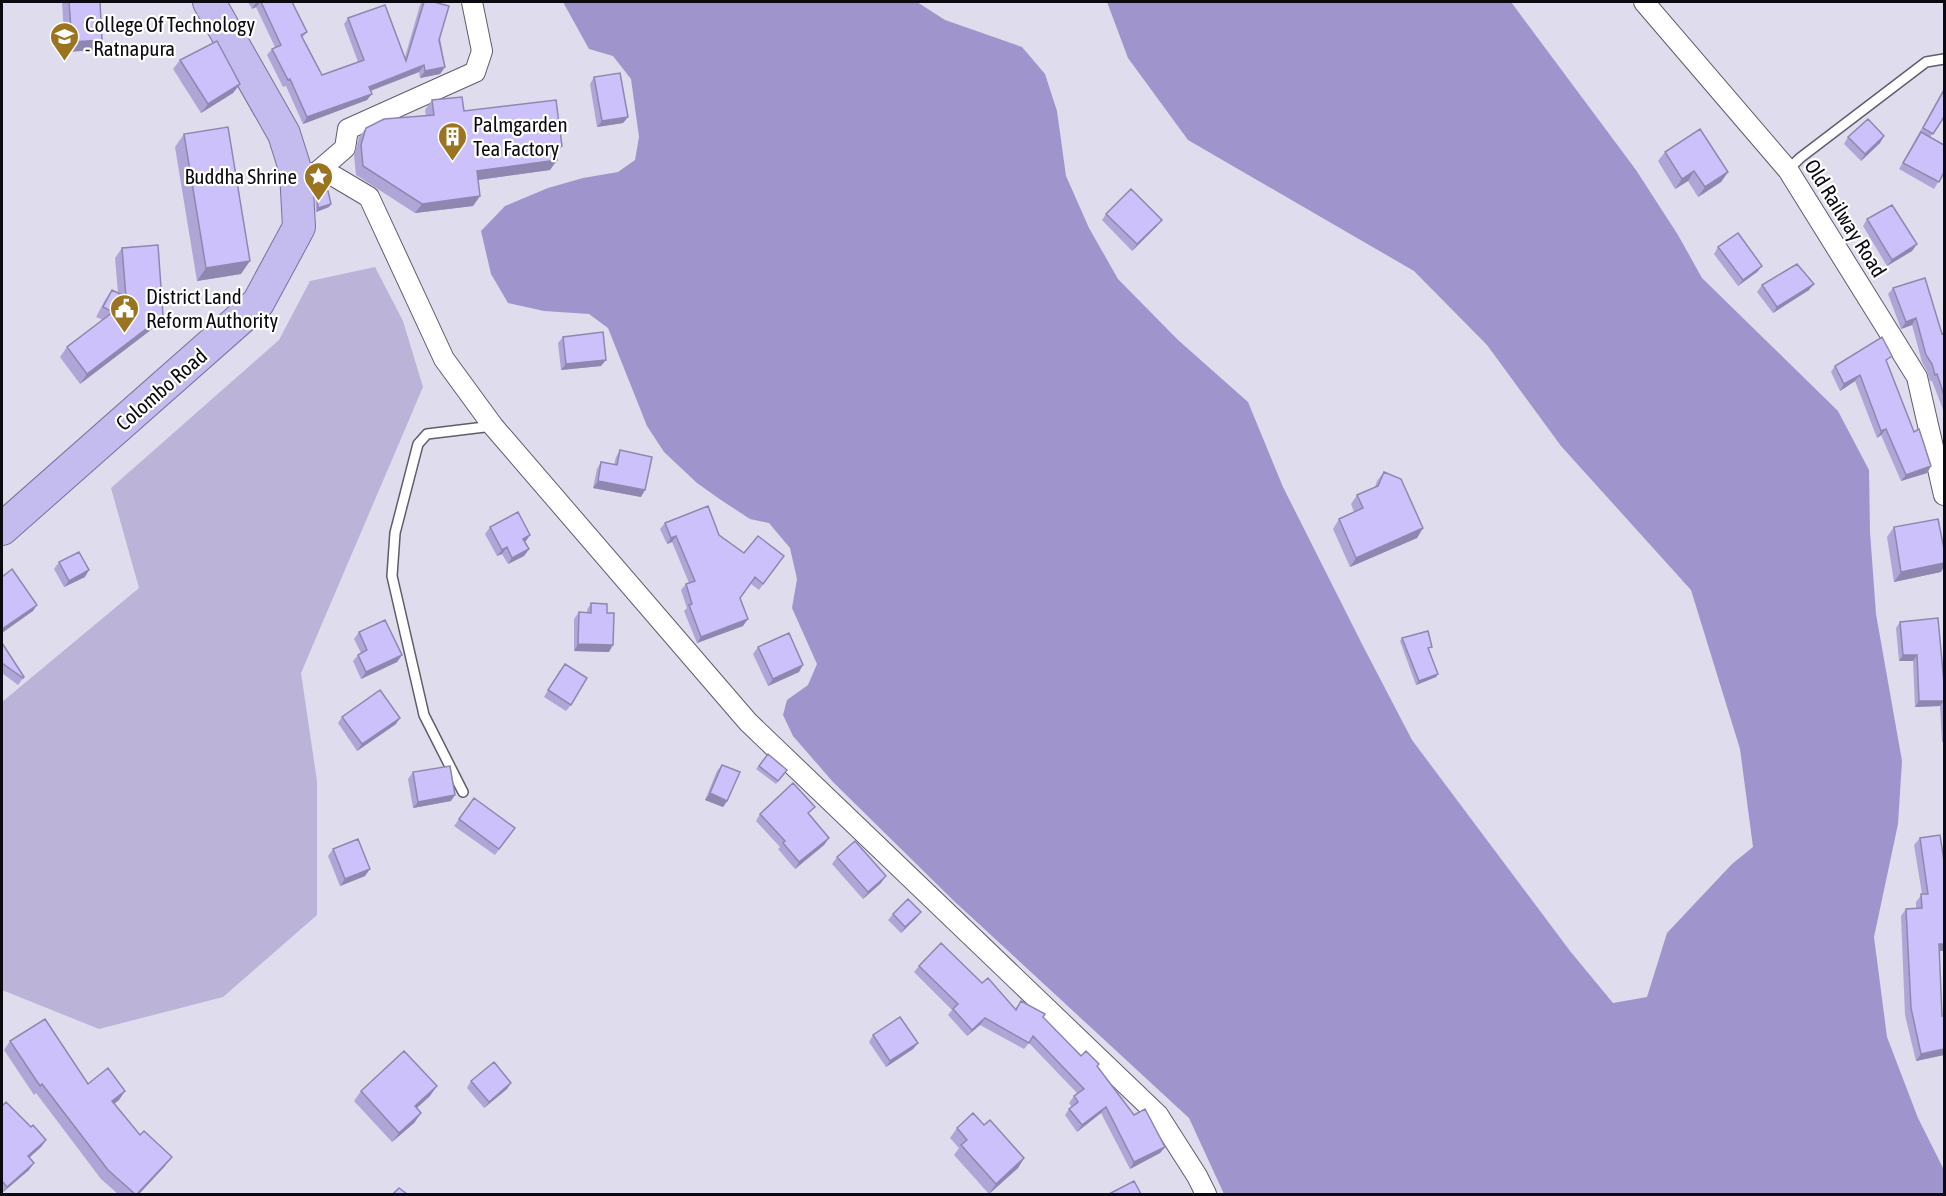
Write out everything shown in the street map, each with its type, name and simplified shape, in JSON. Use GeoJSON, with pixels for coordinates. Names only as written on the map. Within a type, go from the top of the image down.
{"type":"FeatureCollection","features":[{"type":"Feature","properties":{"kind":"highway","name":"Colombo Road"},"geometry":{"type":"LineString","coordinates":[[2,529],[258,303],[299,227],[306,172],[209,2]]}},
{"type":"Feature","properties":{"kind":"street"},"geometry":{"type":"LineString","coordinates":[[306,172],[345,148],[348,129],[475,72],[482,51],[472,2]]}},
{"type":"Feature","properties":{"kind":"street","name":"Old Railway Road"},"geometry":{"type":"LineString","coordinates":[[1644,2],[1788,170],[1917,376],[1944,495]]}},
{"type":"Feature","properties":{"kind":"street"},"geometry":{"type":"LineString","coordinates":[[306,172],[332,175],[369,197],[444,359],[493,426],[748,723],[1158,1115],[1206,1194]]}},
{"type":"Feature","properties":{"kind":"lane"},"geometry":{"type":"LineString","coordinates":[[1788,170],[1800,158],[1926,62],[1944,58]]}},
{"type":"Feature","properties":{"kind":"lane"},"geometry":{"type":"LineString","coordinates":[[463,792],[424,715],[392,576],[395,533],[418,444],[428,434],[493,426]]}},
{"type":"Feature","properties":{"kind":"shaded area"},"geometry":{"type":"Polygon","coordinates":[[[563,2],[917,2],[945,20],[1022,47],[1045,74],[1057,111],[1066,176],[1089,228],[1118,279],[1178,340],[1248,402],[1283,487],[1412,740],[1570,951],[1613,1003],[1647,997],[1667,933],[1732,864],[1753,847],[1740,749],[1691,590],[1561,446],[1487,345],[1414,271],[1188,140],[1128,58],[1107,2],[1511,2],[1636,170],[1678,235],[1702,278],[1838,411],[1869,470],[1870,532],[1876,614],[1902,761],[1898,824],[1874,937],[1887,1037],[1918,1118],[1944,1170],[1944,1194],[1224,1194],[1189,1118],[954,901],[833,782],[793,736],[783,715],[787,700],[808,685],[817,664],[792,608],[797,579],[790,548],[769,523],[750,519],[721,500],[697,483],[664,452],[647,426],[608,328],[589,314],[544,311],[508,303],[491,274],[481,231],[505,206],[548,188],[583,178],[618,172],[635,160],[639,137],[631,79],[613,56],[589,49],[563,2]]]}},
{"type":"Feature","properties":{"kind":"shaded area"},"geometry":{"type":"Polygon","coordinates":[[[375,267],[403,321],[423,387],[301,673],[317,781],[317,915],[223,997],[99,1029],[2,990],[2,702],[139,588],[111,488],[279,340],[310,281],[375,267]]]}},
{"type":"Feature","properties":{"kind":"building"},"geometry":{"type":"Polygon","coordinates":[[[69,2],[100,2],[102,40],[72,42],[69,2]]]}},
{"type":"Feature","properties":{"kind":"building"},"geometry":{"type":"Polygon","coordinates":[[[261,2],[292,2],[307,32],[301,35],[322,75],[364,60],[348,18],[385,5],[406,61],[424,2],[449,6],[439,40],[445,67],[425,71],[424,65],[369,87],[372,94],[307,117],[290,79],[288,80],[272,49],[281,45],[261,2]]]}},
{"type":"Feature","properties":{"kind":"building"},"geometry":{"type":"Polygon","coordinates":[[[217,41],[240,84],[208,104],[180,60],[217,41]]]}},
{"type":"Feature","properties":{"kind":"building"},"geometry":{"type":"Polygon","coordinates":[[[620,73],[628,117],[602,121],[594,77],[620,73]]]}},
{"type":"Feature","properties":{"kind":"building"},"geometry":{"type":"Polygon","coordinates":[[[1944,90],[1944,117],[1933,134],[1923,128],[1944,90]]]}},
{"type":"Feature","properties":{"kind":"building","name":"Palmgarden Tea Factory"},"geometry":{"type":"Polygon","coordinates":[[[462,97],[464,111],[556,100],[562,146],[555,147],[557,160],[477,171],[480,196],[422,204],[363,166],[361,145],[366,128],[384,119],[434,115],[432,100],[462,97]]]}},
{"type":"Feature","properties":{"kind":"building"},"geometry":{"type":"Polygon","coordinates":[[[1868,119],[1884,136],[1865,154],[1848,137],[1868,119]]]}},
{"type":"Feature","properties":{"kind":"building"},"geometry":{"type":"Polygon","coordinates":[[[228,127],[250,261],[206,268],[184,134],[228,127]]]}},
{"type":"Feature","properties":{"kind":"building"},"geometry":{"type":"Polygon","coordinates":[[[1700,129],[1728,172],[1705,187],[1694,171],[1682,179],[1665,152],[1700,129]]]}},
{"type":"Feature","properties":{"kind":"building"},"geometry":{"type":"Polygon","coordinates":[[[1921,132],[1944,145],[1944,172],[1939,182],[1903,163],[1921,132]]]}},
{"type":"Feature","properties":{"kind":"building"},"geometry":{"type":"Polygon","coordinates":[[[317,186],[328,191],[331,204],[318,208],[317,186]]]}},
{"type":"Feature","properties":{"kind":"building"},"geometry":{"type":"Polygon","coordinates":[[[1131,189],[1162,220],[1137,244],[1106,214],[1131,189]]]}},
{"type":"Feature","properties":{"kind":"building"},"geometry":{"type":"Polygon","coordinates":[[[1892,205],[1917,244],[1892,260],[1867,219],[1892,205]]]}},
{"type":"Feature","properties":{"kind":"building"},"geometry":{"type":"Polygon","coordinates":[[[1738,233],[1762,266],[1743,280],[1718,247],[1738,233]]]}},
{"type":"Feature","properties":{"kind":"building"},"geometry":{"type":"Polygon","coordinates":[[[158,245],[163,316],[87,374],[67,347],[113,312],[103,307],[112,290],[126,297],[122,248],[158,245]]]}},
{"type":"Feature","properties":{"kind":"building"},"geometry":{"type":"Polygon","coordinates":[[[1797,264],[1814,284],[1777,307],[1762,285],[1797,264]]]}},
{"type":"Feature","properties":{"kind":"building"},"geometry":{"type":"Polygon","coordinates":[[[1925,278],[1942,334],[1944,333],[1944,395],[1937,374],[1935,375],[1926,355],[1916,318],[1906,322],[1893,288],[1925,278]]]}},
{"type":"Feature","properties":{"kind":"building"},"geometry":{"type":"Polygon","coordinates":[[[603,332],[606,360],[566,364],[563,337],[603,332]]]}},
{"type":"Feature","properties":{"kind":"building"},"geometry":{"type":"Polygon","coordinates":[[[1882,337],[1892,356],[1886,360],[1914,432],[1919,429],[1931,466],[1906,475],[1886,429],[1881,431],[1860,375],[1844,384],[1835,366],[1882,337]]]}},
{"type":"Feature","properties":{"kind":"building"},"geometry":{"type":"Polygon","coordinates":[[[620,450],[652,457],[645,490],[598,481],[601,462],[617,465],[620,450]]]}},
{"type":"Feature","properties":{"kind":"building"},"geometry":{"type":"Polygon","coordinates":[[[1384,472],[1401,479],[1423,528],[1356,558],[1339,519],[1363,508],[1357,495],[1378,486],[1384,472]]]}},
{"type":"Feature","properties":{"kind":"building"},"geometry":{"type":"Polygon","coordinates":[[[708,506],[719,535],[744,553],[758,536],[784,556],[763,584],[755,577],[740,598],[748,619],[701,637],[689,605],[692,604],[686,584],[695,581],[676,536],[671,538],[665,523],[708,506]]]}},
{"type":"Feature","properties":{"kind":"building"},"geometry":{"type":"Polygon","coordinates":[[[518,512],[530,535],[523,539],[529,549],[512,558],[507,547],[502,550],[490,527],[518,512]]]}},
{"type":"Feature","properties":{"kind":"building"},"geometry":{"type":"Polygon","coordinates":[[[1938,519],[1944,549],[1944,563],[1901,572],[1894,527],[1938,519]]]}},
{"type":"Feature","properties":{"kind":"building"},"geometry":{"type":"Polygon","coordinates":[[[79,552],[89,570],[69,581],[59,562],[79,552]]]}},
{"type":"Feature","properties":{"kind":"building"},"geometry":{"type":"Polygon","coordinates":[[[12,569],[37,605],[2,629],[2,577],[12,569]]]}},
{"type":"Feature","properties":{"kind":"building"},"geometry":{"type":"Polygon","coordinates":[[[591,603],[607,604],[607,613],[614,613],[613,645],[578,644],[579,612],[591,613],[591,603]]]}},
{"type":"Feature","properties":{"kind":"building"},"geometry":{"type":"Polygon","coordinates":[[[1938,618],[1944,701],[1919,701],[1917,655],[1903,655],[1900,622],[1938,618]]]}},
{"type":"Feature","properties":{"kind":"building"},"geometry":{"type":"Polygon","coordinates":[[[385,620],[402,655],[366,672],[358,655],[367,650],[359,632],[385,620]]]}},
{"type":"Feature","properties":{"kind":"building"},"geometry":{"type":"Polygon","coordinates":[[[1428,631],[1432,647],[1428,648],[1438,674],[1419,681],[1402,638],[1428,631]]]}},
{"type":"Feature","properties":{"kind":"building"},"geometry":{"type":"Polygon","coordinates":[[[789,633],[803,665],[773,679],[758,647],[789,633]]]}},
{"type":"Feature","properties":{"kind":"building"},"geometry":{"type":"Polygon","coordinates":[[[2,643],[24,677],[23,678],[2,663],[2,643]]]}},
{"type":"Feature","properties":{"kind":"building"},"geometry":{"type":"Polygon","coordinates":[[[565,664],[587,678],[571,705],[548,690],[565,664]]]}},
{"type":"Feature","properties":{"kind":"building"},"geometry":{"type":"Polygon","coordinates":[[[380,690],[400,718],[362,744],[342,717],[380,690]]]}},
{"type":"Feature","properties":{"kind":"building"},"geometry":{"type":"Polygon","coordinates":[[[768,754],[787,770],[778,781],[759,766],[768,754]]]}},
{"type":"Feature","properties":{"kind":"building"},"geometry":{"type":"Polygon","coordinates":[[[722,765],[740,772],[727,801],[710,793],[722,765]]]}},
{"type":"Feature","properties":{"kind":"building"},"geometry":{"type":"Polygon","coordinates":[[[450,766],[455,795],[418,802],[413,772],[450,766]]]}},
{"type":"Feature","properties":{"kind":"building"},"geometry":{"type":"Polygon","coordinates":[[[793,783],[815,807],[808,813],[829,838],[799,862],[783,843],[785,841],[760,814],[793,783]]]}},
{"type":"Feature","properties":{"kind":"building"},"geometry":{"type":"Polygon","coordinates":[[[474,798],[515,828],[499,849],[459,819],[474,798]]]}},
{"type":"Feature","properties":{"kind":"building"},"geometry":{"type":"Polygon","coordinates":[[[1940,835],[1944,861],[1944,944],[1939,944],[1944,1049],[1921,1054],[1911,1008],[1906,909],[1922,908],[1921,894],[1928,894],[1920,838],[1940,835]]]}},
{"type":"Feature","properties":{"kind":"building"},"geometry":{"type":"Polygon","coordinates":[[[358,839],[370,869],[345,879],[333,849],[358,839]]]}},
{"type":"Feature","properties":{"kind":"building"},"geometry":{"type":"Polygon","coordinates":[[[855,841],[886,876],[868,892],[837,857],[855,841]]]}},
{"type":"Feature","properties":{"kind":"building"},"geometry":{"type":"Polygon","coordinates":[[[908,899],[921,912],[905,927],[893,914],[908,899]]]}},
{"type":"Feature","properties":{"kind":"building"},"geometry":{"type":"Polygon","coordinates":[[[941,943],[982,983],[988,978],[1016,1010],[1021,1001],[1045,1014],[1043,1017],[1081,1056],[1086,1051],[1099,1064],[1097,1066],[1134,1115],[1145,1109],[1165,1147],[1134,1162],[1106,1107],[1082,1125],[1069,1109],[1078,1102],[1074,1096],[1084,1089],[1033,1036],[1029,1043],[985,1018],[972,1030],[953,1009],[958,1004],[919,966],[941,943]]]}},
{"type":"Feature","properties":{"kind":"building"},"geometry":{"type":"Polygon","coordinates":[[[900,1017],[918,1043],[890,1061],[873,1035],[900,1017]]]}},
{"type":"Feature","properties":{"kind":"building"},"geometry":{"type":"Polygon","coordinates":[[[45,1019],[88,1084],[108,1068],[125,1091],[112,1101],[140,1135],[144,1131],[172,1157],[137,1194],[108,1170],[42,1084],[40,1086],[10,1041],[45,1019]]]}},
{"type":"Feature","properties":{"kind":"building"},"geometry":{"type":"Polygon","coordinates":[[[404,1051],[437,1086],[415,1106],[421,1113],[399,1133],[361,1091],[404,1051]]]}},
{"type":"Feature","properties":{"kind":"building"},"geometry":{"type":"Polygon","coordinates":[[[494,1062],[511,1083],[489,1102],[471,1081],[494,1062]]]}},
{"type":"Feature","properties":{"kind":"building"},"geometry":{"type":"Polygon","coordinates":[[[6,1102],[31,1127],[33,1125],[46,1140],[28,1156],[34,1163],[7,1187],[2,1181],[2,1106],[6,1102]]]}},
{"type":"Feature","properties":{"kind":"building"},"geometry":{"type":"Polygon","coordinates":[[[973,1113],[984,1125],[990,1120],[1024,1158],[996,1184],[961,1145],[967,1140],[957,1128],[973,1113]]]}},
{"type":"Feature","properties":{"kind":"building"},"geometry":{"type":"Polygon","coordinates":[[[1134,1181],[1141,1194],[1109,1194],[1134,1181]]]}},
{"type":"Feature","properties":{"kind":"building"},"geometry":{"type":"Polygon","coordinates":[[[399,1188],[407,1194],[393,1194],[399,1188]]]}},
{"type":"Feature","properties":{"kind":"place","name":"College Of Technology - Ratnapura"},"geometry":{"type":"Point","coordinates":[64,62]}},
{"type":"Feature","properties":{"kind":"place","name":"Palmgarden Tea Factory"},"geometry":{"type":"Point","coordinates":[452,162]}},
{"type":"Feature","properties":{"kind":"place","name":"Buddha Shrine"},"geometry":{"type":"Point","coordinates":[318,202]}},
{"type":"Feature","properties":{"kind":"place","name":"District Land Reform Authority"},"geometry":{"type":"Point","coordinates":[125,334]}}]}
